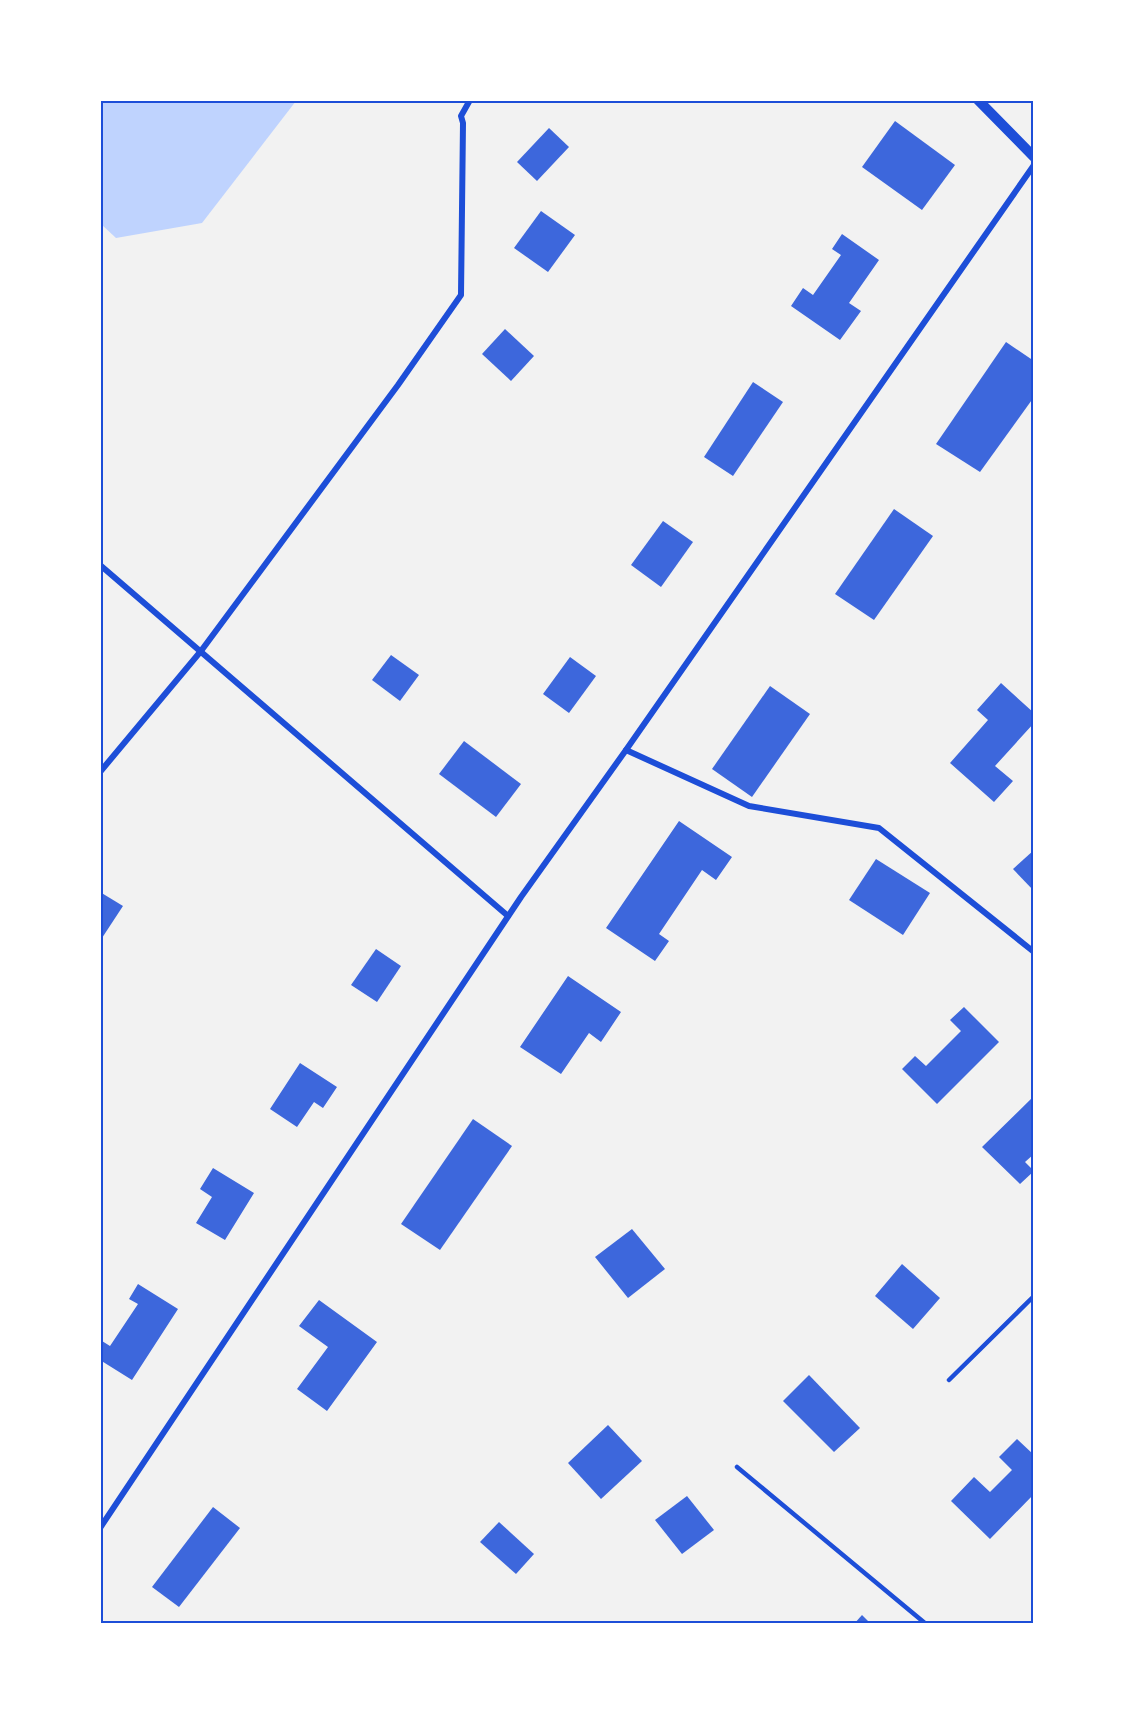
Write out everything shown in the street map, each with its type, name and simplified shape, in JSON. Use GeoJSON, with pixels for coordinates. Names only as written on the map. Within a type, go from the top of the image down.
{"type":"FeatureCollection","features":[{"type":"Feature","properties":{"kind":"street"},"geometry":{"type":"LineString","coordinates":[[100,772],[201,651],[398,385],[461,295],[463,135],[461,116],[470,100]]}},
{"type":"Feature","properties":{"kind":"street"},"geometry":{"type":"LineString","coordinates":[[978,100],[1034,158]]}},
{"type":"Feature","properties":{"kind":"street"},"geometry":{"type":"LineString","coordinates":[[100,1528],[508,916],[1034,165]]}},
{"type":"Feature","properties":{"kind":"street"},"geometry":{"type":"LineString","coordinates":[[100,565],[508,916]]}},
{"type":"Feature","properties":{"kind":"street"},"geometry":{"type":"LineString","coordinates":[[626,750],[749,806],[879,828],[1034,952]]}},
{"type":"Feature","properties":{"kind":"lane"},"geometry":{"type":"LineString","coordinates":[[949,1380],[1034,1296]]}},
{"type":"Feature","properties":{"kind":"lane"},"geometry":{"type":"LineString","coordinates":[[737,1467],[926,1623]]}},
{"type":"Feature","properties":{"kind":"water"},"geometry":{"type":"Polygon","coordinates":[[[101,100],[296,101],[202,223],[116,238],[101,224],[101,100]]]}},
{"type":"Feature","properties":{"kind":"building"},"geometry":{"type":"Polygon","coordinates":[[[895,121],[955,165],[922,210],[862,167],[895,121]]]}},
{"type":"Feature","properties":{"kind":"building"},"geometry":{"type":"Polygon","coordinates":[[[549,128],[569,147],[537,181],[517,162],[549,128]]]}},
{"type":"Feature","properties":{"kind":"building"},"geometry":{"type":"Polygon","coordinates":[[[541,211],[575,235],[548,272],[514,248],[541,211]]]}},
{"type":"Feature","properties":{"kind":"building"},"geometry":{"type":"Polygon","coordinates":[[[842,234],[879,260],[849,303],[861,311],[840,340],[791,306],[803,288],[813,295],[841,255],[832,249],[842,234]]]}},
{"type":"Feature","properties":{"kind":"building"},"geometry":{"type":"Polygon","coordinates":[[[505,329],[534,356],[511,381],[482,354],[505,329]]]}},
{"type":"Feature","properties":{"kind":"building"},"geometry":{"type":"Polygon","coordinates":[[[1006,342],[1034,361],[1034,397],[980,472],[936,444],[1006,342]]]}},
{"type":"Feature","properties":{"kind":"building"},"geometry":{"type":"Polygon","coordinates":[[[753,382],[783,402],[733,476],[704,457],[753,382]]]}},
{"type":"Feature","properties":{"kind":"building"},"geometry":{"type":"Polygon","coordinates":[[[894,509],[933,536],[874,620],[835,594],[894,509]]]}},
{"type":"Feature","properties":{"kind":"building"},"geometry":{"type":"Polygon","coordinates":[[[663,521],[693,542],[661,587],[631,565],[663,521]]]}},
{"type":"Feature","properties":{"kind":"building"},"geometry":{"type":"Polygon","coordinates":[[[391,655],[419,675],[400,701],[372,680],[391,655]]]}},
{"type":"Feature","properties":{"kind":"building"},"geometry":{"type":"Polygon","coordinates":[[[570,657],[596,676],[569,713],[543,694],[570,657]]]}},
{"type":"Feature","properties":{"kind":"building"},"geometry":{"type":"Polygon","coordinates":[[[1001,683],[1034,713],[1034,723],[995,766],[1013,781],[994,802],[950,763],[988,720],[977,710],[1001,683]]]}},
{"type":"Feature","properties":{"kind":"building"},"geometry":{"type":"Polygon","coordinates":[[[770,686],[810,714],[752,797],[712,769],[770,686]]]}},
{"type":"Feature","properties":{"kind":"building"},"geometry":{"type":"Polygon","coordinates":[[[464,741],[521,784],[496,817],[439,774],[464,741]]]}},
{"type":"Feature","properties":{"kind":"building"},"geometry":{"type":"Polygon","coordinates":[[[679,821],[732,857],[716,880],[702,870],[659,934],[669,941],[655,961],[606,928],[679,821]]]}},
{"type":"Feature","properties":{"kind":"building"},"geometry":{"type":"Polygon","coordinates":[[[1034,850],[1034,891],[1013,869],[1034,850]]]}},
{"type":"Feature","properties":{"kind":"building"},"geometry":{"type":"Polygon","coordinates":[[[876,859],[930,893],[903,935],[849,900],[876,859]]]}},
{"type":"Feature","properties":{"kind":"building"},"geometry":{"type":"Polygon","coordinates":[[[100,892],[123,906],[100,941],[100,892]]]}},
{"type":"Feature","properties":{"kind":"building"},"geometry":{"type":"Polygon","coordinates":[[[376,949],[401,966],[377,1002],[351,985],[376,949]]]}},
{"type":"Feature","properties":{"kind":"building"},"geometry":{"type":"Polygon","coordinates":[[[568,976],[621,1012],[601,1042],[589,1033],[561,1074],[520,1047],[568,976]]]}},
{"type":"Feature","properties":{"kind":"building"},"geometry":{"type":"Polygon","coordinates":[[[964,1007],[999,1042],[937,1104],[902,1069],[915,1056],[926,1066],[961,1031],[950,1020],[964,1007]]]}},
{"type":"Feature","properties":{"kind":"building"},"geometry":{"type":"Polygon","coordinates":[[[300,1063],[337,1087],[323,1108],[314,1102],[297,1127],[270,1109],[300,1063]]]}},
{"type":"Feature","properties":{"kind":"building"},"geometry":{"type":"Polygon","coordinates":[[[1034,1096],[1034,1154],[1025,1162],[1034,1171],[1020,1184],[982,1147],[1034,1096]]]}},
{"type":"Feature","properties":{"kind":"building"},"geometry":{"type":"Polygon","coordinates":[[[473,1119],[512,1146],[440,1250],[401,1224],[473,1119]]]}},
{"type":"Feature","properties":{"kind":"building"},"geometry":{"type":"Polygon","coordinates":[[[213,1168],[254,1193],[225,1240],[196,1223],[212,1197],[200,1189],[213,1168]]]}},
{"type":"Feature","properties":{"kind":"building"},"geometry":{"type":"Polygon","coordinates":[[[632,1229],[665,1269],[628,1298],[595,1257],[632,1229]]]}},
{"type":"Feature","properties":{"kind":"building"},"geometry":{"type":"Polygon","coordinates":[[[902,1264],[940,1298],[913,1329],[875,1296],[902,1264]]]}},
{"type":"Feature","properties":{"kind":"building"},"geometry":{"type":"Polygon","coordinates":[[[138,1284],[178,1309],[132,1380],[100,1360],[100,1342],[110,1346],[138,1304],[129,1299],[138,1284]]]}},
{"type":"Feature","properties":{"kind":"building"},"geometry":{"type":"Polygon","coordinates":[[[319,1300],[377,1342],[327,1411],[297,1389],[328,1347],[299,1326],[319,1300]]]}},
{"type":"Feature","properties":{"kind":"building"},"geometry":{"type":"Polygon","coordinates":[[[809,1375],[860,1428],[834,1452],[783,1401],[809,1375]]]}},
{"type":"Feature","properties":{"kind":"building"},"geometry":{"type":"Polygon","coordinates":[[[608,1425],[642,1461],[601,1499],[568,1463],[608,1425]]]}},
{"type":"Feature","properties":{"kind":"building"},"geometry":{"type":"Polygon","coordinates":[[[1017,1439],[1034,1455],[1034,1494],[990,1539],[951,1501],[974,1477],[990,1492],[1012,1470],[999,1457],[1017,1439]]]}},
{"type":"Feature","properties":{"kind":"building"},"geometry":{"type":"Polygon","coordinates":[[[687,1496],[714,1530],[682,1554],[655,1520],[687,1496]]]}},
{"type":"Feature","properties":{"kind":"building"},"geometry":{"type":"Polygon","coordinates":[[[213,1507],[240,1528],[179,1607],[152,1587],[213,1507]]]}},
{"type":"Feature","properties":{"kind":"building"},"geometry":{"type":"Polygon","coordinates":[[[499,1522],[534,1554],[516,1574],[480,1542],[499,1522]]]}},
{"type":"Feature","properties":{"kind":"building"},"geometry":{"type":"Polygon","coordinates":[[[862,1615],[871,1624],[854,1624],[862,1615]]]}}]}
